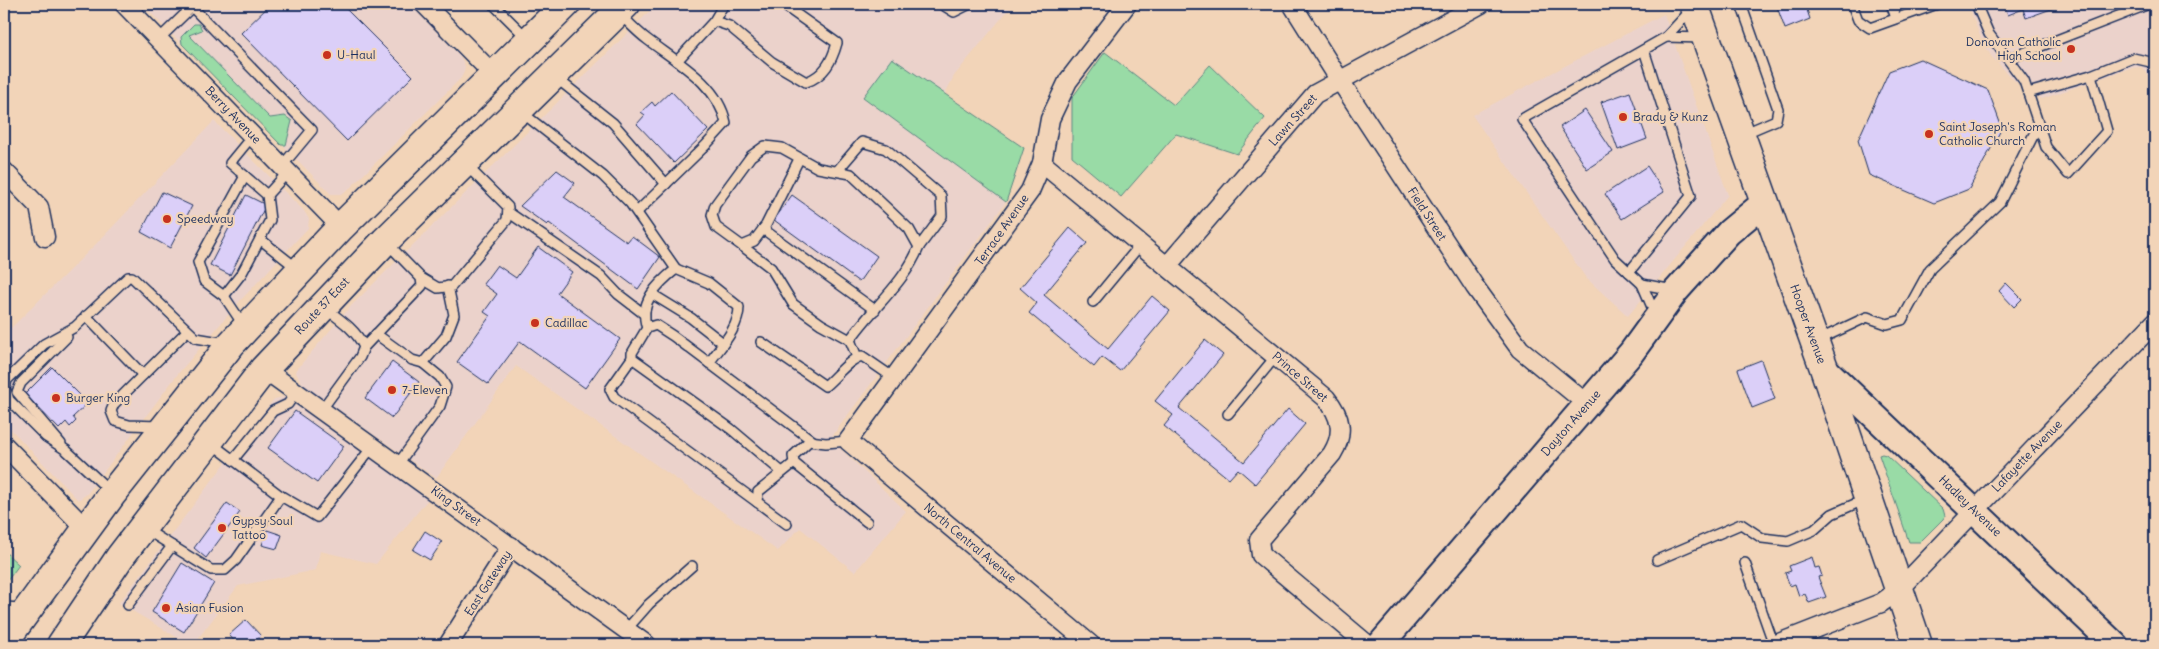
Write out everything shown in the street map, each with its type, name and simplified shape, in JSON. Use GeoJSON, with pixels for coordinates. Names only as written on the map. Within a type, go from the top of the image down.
{"type":"FeatureCollection","features":[{"type":"Feature","properties":{"kind":"main road"},"geometry":{"type":"LineString","coordinates":[[4,642],[16,608],[86,529],[164,426],[238,336],[340,227],[566,4]]}},
{"type":"Feature","properties":{"kind":"main road","name":"Hooper Avenue"},"geometry":{"type":"LineString","coordinates":[[1694,5],[1824,368],[1918,645]]}},
{"type":"Feature","properties":{"kind":"main road","name":"Route 37 East"},"geometry":{"type":"LineString","coordinates":[[61,645],[120,557],[264,369],[385,241],[622,8]]}},
{"type":"Feature","properties":{"kind":"street","name":"Berry Avenue"},"geometry":{"type":"LineString","coordinates":[[124,4],[253,135],[340,227]]}},
{"type":"Feature","properties":{"kind":"street"},"geometry":{"type":"LineString","coordinates":[[424,4],[494,75]]}},
{"type":"Feature","properties":{"kind":"street","name":"Terrace Avenue"},"geometry":{"type":"LineString","coordinates":[[848,441],[1030,191],[1042,163],[1050,119],[1068,81],[1127,4]]}},
{"type":"Feature","properties":{"kind":"street","name":"Field Street"},"geometry":{"type":"LineString","coordinates":[[1292,4],[1475,287],[1520,349],[1587,404]]}},
{"type":"Feature","properties":{"kind":"street","name":"Lawn Street"},"geometry":{"type":"LineString","coordinates":[[1167,266],[1315,94],[1339,79],[1480,4]]}},
{"type":"Feature","properties":{"kind":"street","name":"Prince Street"},"geometry":{"type":"LineString","coordinates":[[1042,163],[1326,398],[1337,411],[1340,426],[1340,442],[1259,540],[1261,555],[1368,645]]}},
{"type":"Feature","properties":{"kind":"street"},"geometry":{"type":"LineString","coordinates":[[4,171],[39,207],[45,237]]}},
{"type":"Feature","properties":{"kind":"street","name":"Dayton Avenue"},"geometry":{"type":"LineString","coordinates":[[1380,645],[1631,353],[1676,290],[1729,232],[1764,203]]}},
{"type":"Feature","properties":{"kind":"street","name":"Lafayette Avenue"},"geometry":{"type":"LineString","coordinates":[[1774,645],[1881,603],[1899,590],[2155,322]]}},
{"type":"Feature","properties":{"kind":"street","name":"Hadley Avenue"},"geometry":{"type":"LineString","coordinates":[[1824,368],[2116,645]]}},
{"type":"Feature","properties":{"kind":"street","name":"King Street"},"geometry":{"type":"LineString","coordinates":[[264,369],[647,645]]}},
{"type":"Feature","properties":{"kind":"street","name":"North Central Avenue"},"geometry":{"type":"LineString","coordinates":[[848,441],[1092,645]]}},
{"type":"Feature","properties":{"kind":"street"},"geometry":{"type":"LineString","coordinates":[[4,445],[86,529]]}},
{"type":"Feature","properties":{"kind":"street","name":"East Gateway"},"geometry":{"type":"LineString","coordinates":[[448,645],[511,546]]}},
{"type":"Feature","properties":{"kind":"lane"},"geometry":{"type":"LineString","coordinates":[[493,4],[529,40]]}},
{"type":"Feature","properties":{"kind":"lane"},"geometry":{"type":"LineString","coordinates":[[676,61],[714,21],[724,4]]}},
{"type":"Feature","properties":{"kind":"lane"},"geometry":{"type":"LineString","coordinates":[[714,21],[729,26],[772,62],[806,82],[824,71],[833,58],[837,43],[782,4]]}},
{"type":"Feature","properties":{"kind":"lane"},"geometry":{"type":"LineString","coordinates":[[941,4],[954,12],[970,4]]}},
{"type":"Feature","properties":{"kind":"lane"},"geometry":{"type":"LineString","coordinates":[[1740,135],[1776,120],[1778,109],[1741,4]]}},
{"type":"Feature","properties":{"kind":"lane"},"geometry":{"type":"LineString","coordinates":[[1852,4],[1858,20],[1870,28],[1937,4]]}},
{"type":"Feature","properties":{"kind":"lane"},"geometry":{"type":"LineString","coordinates":[[1891,4],[1896,18]]}},
{"type":"Feature","properties":{"kind":"lane"},"geometry":{"type":"LineString","coordinates":[[1976,4],[1989,34],[2024,81],[2046,147],[2068,174],[2107,131],[2091,74]]}},
{"type":"Feature","properties":{"kind":"lane"},"geometry":{"type":"LineString","coordinates":[[2008,59],[2149,4]]}},
{"type":"Feature","properties":{"kind":"lane"},"geometry":{"type":"LineString","coordinates":[[1656,318],[1642,284],[1615,259],[1522,118],[1666,37],[1694,5]]}},
{"type":"Feature","properties":{"kind":"lane"},"geometry":{"type":"LineString","coordinates":[[159,38],[192,6],[312,130],[267,195],[270,220],[242,273],[224,296]]}},
{"type":"Feature","properties":{"kind":"lane"},"geometry":{"type":"LineString","coordinates":[[622,8],[646,39],[715,94],[726,123],[637,212]]}},
{"type":"Feature","properties":{"kind":"lane"},"geometry":{"type":"LineString","coordinates":[[1666,37],[1706,39]]}},
{"type":"Feature","properties":{"kind":"lane"},"geometry":{"type":"LineString","coordinates":[[1628,272],[1690,196],[1644,50]]}},
{"type":"Feature","properties":{"kind":"lane"},"geometry":{"type":"LineString","coordinates":[[2028,93],[2091,74],[2133,58],[2155,63]]}},
{"type":"Feature","properties":{"kind":"lane"},"geometry":{"type":"LineString","coordinates":[[552,76],[585,99],[613,123],[666,184]]}},
{"type":"Feature","properties":{"kind":"lane"},"geometry":{"type":"LineString","coordinates":[[518,110],[603,176],[637,212],[676,269],[709,283],[739,306],[739,315],[735,327],[709,362]]}},
{"type":"Feature","properties":{"kind":"lane"},"geometry":{"type":"LineString","coordinates":[[1814,341],[1866,317],[1887,324],[1902,320],[1930,269],[2000,202],[2039,124]]}},
{"type":"Feature","properties":{"kind":"lane"},"geometry":{"type":"LineString","coordinates":[[253,135],[230,163],[267,195]]}},
{"type":"Feature","properties":{"kind":"lane"},"geometry":{"type":"LineString","coordinates":[[837,171],[862,142],[886,149],[941,196],[942,216],[919,247],[901,280],[850,340]]}},
{"type":"Feature","properties":{"kind":"lane"},"geometry":{"type":"LineString","coordinates":[[857,357],[850,340],[821,324],[793,304],[771,268],[716,227],[712,215],[715,205],[751,156],[765,146],[782,148],[818,168],[851,174],[909,229],[919,247]]}},
{"type":"Feature","properties":{"kind":"lane"},"geometry":{"type":"LineString","coordinates":[[742,246],[754,241],[763,229],[799,159]]}},
{"type":"Feature","properties":{"kind":"lane"},"geometry":{"type":"LineString","coordinates":[[385,241],[421,278],[438,288],[452,286],[506,220],[508,212],[508,207],[464,163]]}},
{"type":"Feature","properties":{"kind":"lane"},"geometry":{"type":"LineString","coordinates":[[112,494],[66,450],[50,428],[17,395],[17,392],[21,383],[75,327],[128,277],[132,276],[196,338],[238,336],[224,296],[204,281],[198,262],[245,176]]}},
{"type":"Feature","properties":{"kind":"lane"},"geometry":{"type":"LineString","coordinates":[[508,212],[601,276],[618,294],[644,314]]}},
{"type":"Feature","properties":{"kind":"lane"},"geometry":{"type":"LineString","coordinates":[[763,229],[875,310]]}},
{"type":"Feature","properties":{"kind":"lane"},"geometry":{"type":"LineString","coordinates":[[260,239],[300,271]]}},
{"type":"Feature","properties":{"kind":"lane"},"geometry":{"type":"LineString","coordinates":[[1093,302],[1141,244]]}},
{"type":"Feature","properties":{"kind":"lane"},"geometry":{"type":"LineString","coordinates":[[647,328],[644,314],[645,303],[676,269]]}},
{"type":"Feature","properties":{"kind":"lane"},"geometry":{"type":"LineString","coordinates":[[322,410],[360,357],[364,347],[422,286],[421,278]]}},
{"type":"Feature","properties":{"kind":"lane"},"geometry":{"type":"LineString","coordinates":[[1642,284],[1676,290]]}},
{"type":"Feature","properties":{"kind":"lane"},"geometry":{"type":"LineString","coordinates":[[423,363],[446,336],[454,316],[448,286]]}},
{"type":"Feature","properties":{"kind":"lane"},"geometry":{"type":"LineString","coordinates":[[652,294],[684,313],[723,343]]}},
{"type":"Feature","properties":{"kind":"lane"},"geometry":{"type":"LineString","coordinates":[[322,306],[349,327],[364,347]]}},
{"type":"Feature","properties":{"kind":"lane"},"geometry":{"type":"LineString","coordinates":[[86,316],[143,375]]}},
{"type":"Feature","properties":{"kind":"lane"},"geometry":{"type":"LineString","coordinates":[[787,524],[614,397],[610,389],[632,358],[632,353],[647,328],[656,325],[709,362],[813,441]]}},
{"type":"Feature","properties":{"kind":"lane"},"geometry":{"type":"LineString","coordinates":[[66,450],[46,437],[9,400],[5,388],[7,380],[44,344],[75,327]]}},
{"type":"Feature","properties":{"kind":"lane"},"geometry":{"type":"LineString","coordinates":[[164,426],[133,425],[115,421],[111,411],[114,404],[187,331]]}},
{"type":"Feature","properties":{"kind":"lane"},"geometry":{"type":"LineString","coordinates":[[376,334],[412,360],[423,363],[440,377],[446,387],[445,396],[440,406],[398,464]]}},
{"type":"Feature","properties":{"kind":"lane"},"geometry":{"type":"LineString","coordinates":[[761,342],[826,386],[857,357],[862,356],[894,378]]}},
{"type":"Feature","properties":{"kind":"lane"},"geometry":{"type":"LineString","coordinates":[[1228,414],[1276,356]]}},
{"type":"Feature","properties":{"kind":"lane"},"geometry":{"type":"LineString","coordinates":[[632,358],[731,429],[782,472]]}},
{"type":"Feature","properties":{"kind":"lane"},"geometry":{"type":"LineString","coordinates":[[233,460],[273,411],[288,404],[296,392]]}},
{"type":"Feature","properties":{"kind":"lane"},"geometry":{"type":"LineString","coordinates":[[848,441],[826,443],[809,441],[793,456],[794,463],[867,522]]}},
{"type":"Feature","properties":{"kind":"lane"},"geometry":{"type":"LineString","coordinates":[[208,442],[281,496],[317,518],[373,446]]}},
{"type":"Feature","properties":{"kind":"lane"},"geometry":{"type":"LineString","coordinates":[[757,502],[758,492],[794,463]]}},
{"type":"Feature","properties":{"kind":"lane"},"geometry":{"type":"LineString","coordinates":[[143,527],[211,570],[225,570],[236,560],[281,496]]}},
{"type":"Feature","properties":{"kind":"lane"},"geometry":{"type":"LineString","coordinates":[[1657,560],[1741,524],[1762,538],[1788,541],[1814,530],[1832,514],[1868,498]]}},
{"type":"Feature","properties":{"kind":"lane"},"geometry":{"type":"LineString","coordinates":[[128,605],[172,546]]}},
{"type":"Feature","properties":{"kind":"lane"},"geometry":{"type":"LineString","coordinates":[[1745,563],[1774,645]]}},
{"type":"Feature","properties":{"kind":"lane"},"geometry":{"type":"LineString","coordinates":[[626,630],[648,604],[692,566]]}},
{"type":"Feature","properties":{"kind":"shaded area"},"geometry":{"type":"Polygon","coordinates":[[[142,4],[409,4],[460,56],[465,66],[464,72],[461,78],[348,190],[341,194],[331,194],[142,4]]]}},
{"type":"Feature","properties":{"kind":"shaded area"},"geometry":{"type":"Polygon","coordinates":[[[657,4],[1013,4],[954,76],[945,94],[892,59],[863,97],[1006,202],[830,439],[906,511],[855,572],[800,528],[778,551],[516,366],[436,478],[304,386],[296,373],[297,369],[351,306],[657,4]]]}},
{"type":"Feature","properties":{"kind":"shaded area","name":"Donovan Catholic High School"},"geometry":{"type":"Polygon","coordinates":[[[1968,4],[2155,4],[2155,83],[2142,67],[2130,68],[2042,99],[2015,81],[1992,57],[1982,41],[1968,4]]]}},
{"type":"Feature","properties":{"kind":"shaded area"},"geometry":{"type":"Polygon","coordinates":[[[1664,14],[1728,195],[1628,316],[1586,278],[1472,115],[1664,14]]]}},
{"type":"Feature","properties":{"kind":"shaded area"},"geometry":{"type":"Polygon","coordinates":[[[214,121],[304,211],[309,219],[308,228],[240,301],[177,375],[87,494],[78,500],[4,422],[4,335],[99,241],[214,121]]]}},
{"type":"Feature","properties":{"kind":"shaded area"},"geometry":{"type":"Polygon","coordinates":[[[284,397],[429,498],[376,564],[320,551],[316,570],[238,586],[193,645],[190,645],[119,603],[274,399],[284,397]]]}},
{"type":"Feature","properties":{"kind":"green space"},"geometry":{"type":"Polygon","coordinates":[[[194,24],[199,24],[202,30],[189,35],[270,118],[285,116],[292,121],[286,145],[281,145],[182,44],[181,37],[194,24]]]}},
{"type":"Feature","properties":{"kind":"green space"},"geometry":{"type":"Polygon","coordinates":[[[1105,52],[1174,105],[1210,65],[1265,118],[1237,154],[1176,134],[1121,197],[1072,156],[1072,98],[1105,52]]]}},
{"type":"Feature","properties":{"kind":"green space"},"geometry":{"type":"Polygon","coordinates":[[[892,58],[1024,148],[1006,202],[863,97],[892,58]]]}},
{"type":"Feature","properties":{"kind":"green space"},"geometry":{"type":"Polygon","coordinates":[[[1879,455],[1886,455],[1943,509],[1945,516],[1943,519],[1920,542],[1909,542],[1879,455]]]}},
{"type":"Feature","properties":{"kind":"green space"},"geometry":{"type":"Polygon","coordinates":[[[4,551],[19,565],[4,585],[4,551]]]}},
{"type":"Feature","properties":{"kind":"building","name":"U-Haul"},"geometry":{"type":"Polygon","coordinates":[[[271,4],[341,4],[413,76],[347,141],[241,33],[271,4]]]}},
{"type":"Feature","properties":{"kind":"building"},"geometry":{"type":"Polygon","coordinates":[[[1776,4],[1805,4],[1810,19],[1785,29],[1776,4]]]}},
{"type":"Feature","properties":{"kind":"building"},"geometry":{"type":"Polygon","coordinates":[[[2004,4],[2065,4],[2026,18],[2023,9],[2008,15],[2004,4]]]}},
{"type":"Feature","properties":{"kind":"building","name":"Saint Joseph's Roman Catholic Church"},"geometry":{"type":"Polygon","coordinates":[[[1920,59],[1988,90],[2002,128],[1969,189],[1934,203],[1869,175],[1858,140],[1889,71],[1920,59]]]}},
{"type":"Feature","properties":{"kind":"building"},"geometry":{"type":"Polygon","coordinates":[[[671,91],[708,130],[674,163],[637,124],[645,115],[641,112],[652,102],[655,106],[671,91]]]}},
{"type":"Feature","properties":{"kind":"building"},"geometry":{"type":"Polygon","coordinates":[[[1630,92],[1647,139],[1618,150],[1601,102],[1630,92]]]}},
{"type":"Feature","properties":{"kind":"building"},"geometry":{"type":"Polygon","coordinates":[[[1585,110],[1613,152],[1587,169],[1560,127],[1585,110]]]}},
{"type":"Feature","properties":{"kind":"building"},"geometry":{"type":"Polygon","coordinates":[[[1647,166],[1664,192],[1622,219],[1605,194],[1647,166]]]}},
{"type":"Feature","properties":{"kind":"building"},"geometry":{"type":"Polygon","coordinates":[[[557,170],[575,183],[564,197],[627,242],[632,236],[660,257],[638,289],[549,223],[547,225],[520,206],[557,170]]]}},
{"type":"Feature","properties":{"kind":"building","name":"Speedway"},"geometry":{"type":"Polygon","coordinates":[[[162,192],[192,206],[170,248],[141,232],[162,192]]]}},
{"type":"Feature","properties":{"kind":"building","name":"Speedway"},"geometry":{"type":"Polygon","coordinates":[[[246,195],[266,205],[230,275],[210,265],[246,195]]]}},
{"type":"Feature","properties":{"kind":"building"},"geometry":{"type":"Polygon","coordinates":[[[792,195],[877,256],[859,282],[774,220],[792,195]]]}},
{"type":"Feature","properties":{"kind":"building"},"geometry":{"type":"Polygon","coordinates":[[[1070,228],[1087,243],[1044,295],[1108,349],[1152,296],[1170,311],[1120,371],[1102,357],[1094,367],[1029,313],[1037,303],[1020,288],[1070,228]]]}},
{"type":"Feature","properties":{"kind":"building"},"geometry":{"type":"Polygon","coordinates":[[[538,247],[572,272],[557,293],[620,339],[585,388],[520,341],[488,384],[457,362],[490,316],[484,312],[497,294],[483,284],[497,265],[516,278],[538,247]]]}},
{"type":"Feature","properties":{"kind":"building"},"geometry":{"type":"Polygon","coordinates":[[[2006,283],[2022,299],[2014,307],[1999,291],[2006,283]]]}},
{"type":"Feature","properties":{"kind":"building"},"geometry":{"type":"Polygon","coordinates":[[[1205,340],[1223,355],[1179,408],[1244,462],[1288,409],[1305,424],[1255,484],[1238,469],[1229,479],[1164,426],[1173,415],[1155,401],[1205,340]]]}},
{"type":"Feature","properties":{"kind":"building"},"geometry":{"type":"Polygon","coordinates":[[[1761,360],[1775,399],[1752,408],[1738,369],[1761,360]]]}},
{"type":"Feature","properties":{"kind":"building","name":"7-Eleven"},"geometry":{"type":"Polygon","coordinates":[[[392,362],[419,382],[392,418],[365,398],[392,362]]]}},
{"type":"Feature","properties":{"kind":"building","name":"Burger King"},"geometry":{"type":"Polygon","coordinates":[[[52,367],[88,403],[73,417],[76,421],[70,427],[66,422],[59,429],[25,394],[52,367]]]}},
{"type":"Feature","properties":{"kind":"building"},"geometry":{"type":"Polygon","coordinates":[[[295,411],[344,446],[317,483],[268,448],[295,411]]]}},
{"type":"Feature","properties":{"kind":"building"},"geometry":{"type":"Polygon","coordinates":[[[227,503],[240,512],[206,558],[194,548],[227,503]]]}},
{"type":"Feature","properties":{"kind":"building"},"geometry":{"type":"Polygon","coordinates":[[[267,530],[282,535],[277,549],[262,545],[267,530]]]}},
{"type":"Feature","properties":{"kind":"building"},"geometry":{"type":"Polygon","coordinates":[[[425,531],[442,542],[430,560],[413,550],[425,531]]]}},
{"type":"Feature","properties":{"kind":"building"},"geometry":{"type":"Polygon","coordinates":[[[1812,557],[1815,568],[1819,567],[1822,576],[1818,577],[1826,597],[1809,603],[1805,594],[1799,596],[1795,584],[1790,586],[1785,573],[1791,571],[1789,566],[1812,557]]]}},
{"type":"Feature","properties":{"kind":"building"},"geometry":{"type":"Polygon","coordinates":[[[182,563],[214,583],[184,632],[152,612],[182,563]]]}},
{"type":"Feature","properties":{"kind":"building"},"geometry":{"type":"Polygon","coordinates":[[[246,620],[261,636],[251,645],[238,645],[229,635],[246,620]]]}},
{"type":"Feature","properties":{"kind":"place","name":"Donovan Catholic High School"},"geometry":{"type":"Point","coordinates":[2071,49]}},
{"type":"Feature","properties":{"kind":"place","name":"U-Haul"},"geometry":{"type":"Point","coordinates":[327,55]}},
{"type":"Feature","properties":{"kind":"place","name":"Brady & Kunz"},"geometry":{"type":"Point","coordinates":[1623,117]}},
{"type":"Feature","properties":{"kind":"place","name":"Saint Joseph's Roman Catholic Church"},"geometry":{"type":"Point","coordinates":[1929,134]}},
{"type":"Feature","properties":{"kind":"place","name":"Speedway"},"geometry":{"type":"Point","coordinates":[167,219]}},
{"type":"Feature","properties":{"kind":"place","name":"Cadillac"},"geometry":{"type":"Point","coordinates":[535,323]}},
{"type":"Feature","properties":{"kind":"place","name":"7-Eleven"},"geometry":{"type":"Point","coordinates":[392,390]}},
{"type":"Feature","properties":{"kind":"place","name":"Burger King"},"geometry":{"type":"Point","coordinates":[56,398]}},
{"type":"Feature","properties":{"kind":"place","name":"Gypsy Soul Tattoo"},"geometry":{"type":"Point","coordinates":[222,528]}},
{"type":"Feature","properties":{"kind":"place","name":"Asian Fusion"},"geometry":{"type":"Point","coordinates":[166,608]}}]}
